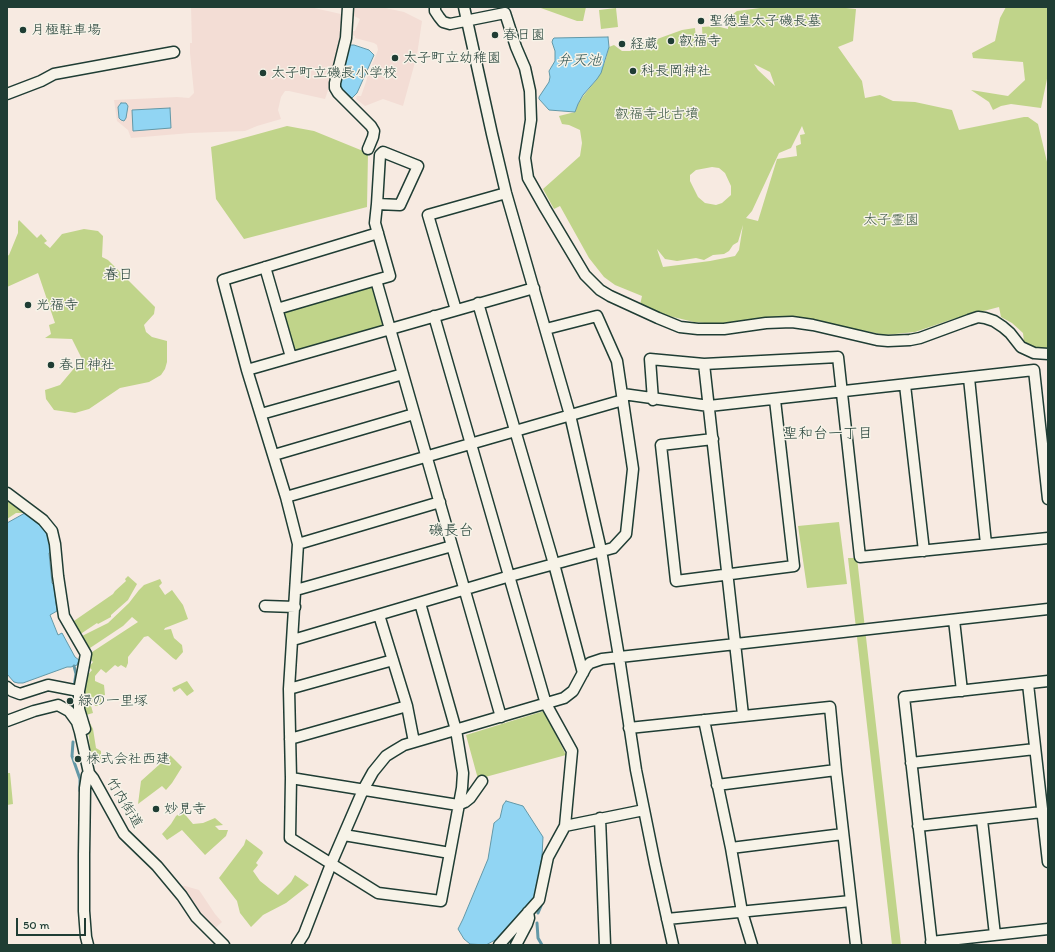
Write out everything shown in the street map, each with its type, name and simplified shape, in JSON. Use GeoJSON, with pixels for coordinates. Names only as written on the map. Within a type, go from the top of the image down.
{"type":"FeatureCollection","features":[{"type":"Feature","properties":{"kind":"street"},"geometry":{"type":"LineString","coordinates":[[348,7],[346,38],[335,88],[374,131],[374,137],[368,149]]}},
{"type":"Feature","properties":{"kind":"street"},"geometry":{"type":"LineString","coordinates":[[435,7],[438,17],[443,22],[450,24],[505,13],[516,47],[525,68],[530,91],[531,120],[525,158],[528,178],[585,275],[600,290],[610,296],[680,327],[698,329],[724,328],[766,323],[792,322],[813,325],[877,340],[910,340],[920,338],[978,317],[994,321],[1003,327],[1021,347],[1034,353],[1048,354]]}},
{"type":"Feature","properties":{"kind":"street"},"geometry":{"type":"LineString","coordinates":[[464,7],[506,193],[570,415],[601,550],[629,728],[644,810],[673,945]]}},
{"type":"Feature","properties":{"kind":"street"},"geometry":{"type":"LineString","coordinates":[[7,94],[41,81],[54,74],[174,52]]}},
{"type":"Feature","properties":{"kind":"street"},"geometry":{"type":"LineString","coordinates":[[277,309],[390,276],[375,223],[380,155],[383,152],[418,166],[400,205],[377,204]]}},
{"type":"Feature","properties":{"kind":"street"},"geometry":{"type":"LineString","coordinates":[[456,310],[428,215],[506,193]]}},
{"type":"Feature","properties":{"kind":"street"},"geometry":{"type":"LineString","coordinates":[[378,233],[223,280],[247,370],[274,455],[298,544],[289,689],[291,778],[290,838],[378,893],[441,901],[463,781],[463,773],[456,730],[420,603]]}},
{"type":"Feature","properties":{"kind":"street"},"geometry":{"type":"LineString","coordinates":[[265,267],[291,358]]}},
{"type":"Feature","properties":{"kind":"street"},"geometry":{"type":"LineString","coordinates":[[376,280],[501,717]]}},
{"type":"Feature","properties":{"kind":"street"},"geometry":{"type":"LineString","coordinates":[[247,370],[534,288]]}},
{"type":"Feature","properties":{"kind":"street"},"geometry":{"type":"LineString","coordinates":[[478,303],[554,564],[583,673]]}},
{"type":"Feature","properties":{"kind":"street"},"geometry":{"type":"LineString","coordinates":[[434,316],[546,704],[572,751],[565,826],[548,856],[539,900],[499,945]]}},
{"type":"Feature","properties":{"kind":"street"},"geometry":{"type":"LineString","coordinates":[[293,640],[510,576],[601,550],[613,548],[626,534],[634,469],[617,361],[598,316],[546,329]]}},
{"type":"Feature","properties":{"kind":"street"},"geometry":{"type":"LineString","coordinates":[[1034,353],[1034,370],[1043,407],[1048,499]]}},
{"type":"Feature","properties":{"kind":"street"},"geometry":{"type":"LineString","coordinates":[[653,400],[650,359],[704,364],[838,357],[860,557],[1048,538]]}},
{"type":"Feature","properties":{"kind":"street"},"geometry":{"type":"LineString","coordinates":[[704,364],[743,716]]}},
{"type":"Feature","properties":{"kind":"street"},"geometry":{"type":"LineString","coordinates":[[286,497],[472,444],[623,398],[709,406],[775,400],[1034,370]]}},
{"type":"Feature","properties":{"kind":"street"},"geometry":{"type":"LineString","coordinates":[[261,414],[402,374]]}},
{"type":"Feature","properties":{"kind":"street"},"geometry":{"type":"LineString","coordinates":[[970,378],[986,544]]}},
{"type":"Feature","properties":{"kind":"street"},"geometry":{"type":"LineString","coordinates":[[905,385],[924,551]]}},
{"type":"Feature","properties":{"kind":"street"},"geometry":{"type":"LineString","coordinates":[[713,439],[661,445],[676,581],[794,566],[775,400]]}},
{"type":"Feature","properties":{"kind":"street"},"geometry":{"type":"LineString","coordinates":[[274,455],[414,414]]}},
{"type":"Feature","properties":{"kind":"street"},"geometry":{"type":"LineString","coordinates":[[7,493],[43,520],[52,531],[64,616],[86,654],[79,691],[79,709],[85,725],[88,747],[87,762]]}},
{"type":"Feature","properties":{"kind":"street"},"geometry":{"type":"LineString","coordinates":[[298,544],[440,502]]}},
{"type":"Feature","properties":{"kind":"street"},"geometry":{"type":"LineString","coordinates":[[296,590],[452,546]]}},
{"type":"Feature","properties":{"kind":"street"},"geometry":{"type":"LineString","coordinates":[[265,606],[295,607]]}},
{"type":"Feature","properties":{"kind":"street"},"geometry":{"type":"LineString","coordinates":[[297,945],[304,934],[363,790],[373,772],[386,756],[394,750],[414,742],[546,704],[568,696],[590,663],[596,660],[1048,609]]}},
{"type":"Feature","properties":{"kind":"street"},"geometry":{"type":"LineString","coordinates":[[379,615],[407,706],[414,742]]}},
{"type":"Feature","properties":{"kind":"street"},"geometry":{"type":"LineString","coordinates":[[954,620],[962,691]]}},
{"type":"Feature","properties":{"kind":"street"},"geometry":{"type":"LineString","coordinates":[[289,689],[393,660]]}},
{"type":"Feature","properties":{"kind":"street"},"geometry":{"type":"LineString","coordinates":[[1048,681],[904,697],[931,944],[1048,929]]}},
{"type":"Feature","properties":{"kind":"street"},"geometry":{"type":"LineString","coordinates":[[1028,684],[1048,862]]}},
{"type":"Feature","properties":{"kind":"street"},"geometry":{"type":"LineString","coordinates":[[7,687],[20,694],[48,685],[79,691]]}},
{"type":"Feature","properties":{"kind":"street","name":"竹内街道"},"geometry":{"type":"LineString","coordinates":[[7,721],[34,711],[58,705],[70,711],[77,722],[87,762],[88,773],[93,778],[124,834],[157,866],[182,896],[196,916],[224,945]]}},
{"type":"Feature","properties":{"kind":"street"},"geometry":{"type":"LineString","coordinates":[[290,739],[407,706]]}},
{"type":"Feature","properties":{"kind":"street"},"geometry":{"type":"LineString","coordinates":[[629,728],[830,707],[856,945]]}},
{"type":"Feature","properties":{"kind":"street"},"geometry":{"type":"LineString","coordinates":[[704,720],[731,848],[742,912],[752,945]]}},
{"type":"Feature","properties":{"kind":"street"},"geometry":{"type":"LineString","coordinates":[[911,763],[1035,749]]}},
{"type":"Feature","properties":{"kind":"street"},"geometry":{"type":"LineString","coordinates":[[717,785],[836,770]]}},
{"type":"Feature","properties":{"kind":"street"},"geometry":{"type":"LineString","coordinates":[[88,773],[85,788],[84,855],[84,911],[88,945]]}},
{"type":"Feature","properties":{"kind":"street"},"geometry":{"type":"LineString","coordinates":[[291,778],[458,805],[470,798],[482,781]]}},
{"type":"Feature","properties":{"kind":"street"},"geometry":{"type":"LineString","coordinates":[[565,826],[644,810]]}},
{"type":"Feature","properties":{"kind":"street"},"geometry":{"type":"LineString","coordinates":[[918,826],[982,820],[1042,812]]}},
{"type":"Feature","properties":{"kind":"street"},"geometry":{"type":"LineString","coordinates":[[600,818],[605,945]]}},
{"type":"Feature","properties":{"kind":"street"},"geometry":{"type":"LineString","coordinates":[[982,820],[995,935]]}},
{"type":"Feature","properties":{"kind":"street"},"geometry":{"type":"LineString","coordinates":[[731,848],[843,834]]}},
{"type":"Feature","properties":{"kind":"street"},"geometry":{"type":"LineString","coordinates":[[344,835],[450,853]]}},
{"type":"Feature","properties":{"kind":"street"},"geometry":{"type":"LineString","coordinates":[[667,919],[851,901]]}},
{"type":"Feature","properties":{"kind":"street"},"geometry":{"type":"LineString","coordinates":[[516,945],[527,924],[529,918],[528,912]]}},
{"type":"Feature","properties":{"kind":"shaded area","name":"太子町立磯長小学校"},"geometry":{"type":"Polygon","coordinates":[[[191,7],[310,7],[345,15],[344,30],[333,69],[335,70],[325,99],[285,91],[281,97],[278,110],[281,119],[245,131],[190,133],[131,138],[128,130],[117,121],[114,100],[177,97],[189,98],[194,93],[190,53],[190,43],[192,43],[191,7]]]}},
{"type":"Feature","properties":{"kind":"shaded area","name":"太子町立幼稚園"},"geometry":{"type":"Polygon","coordinates":[[[352,7],[381,7],[404,12],[422,21],[417,55],[403,106],[383,99],[365,106],[356,99],[357,96],[361,96],[378,50],[377,45],[374,43],[355,38],[355,36],[350,34],[352,27],[353,31],[355,31],[360,19],[352,15],[352,7]]]}},
{"type":"Feature","properties":{"kind":"shaded area"},"geometry":{"type":"Polygon","coordinates":[[[180,886],[199,890],[222,922],[213,930],[198,912],[180,886]]]}},
{"type":"Feature","properties":{"kind":"green space"},"geometry":{"type":"Polygon","coordinates":[[[538,7],[586,7],[583,21],[577,21],[538,7]]]}},
{"type":"Feature","properties":{"kind":"green space","name":"太子霊園"},"geometry":{"type":"Polygon","coordinates":[[[768,7],[836,7],[856,9],[853,41],[838,47],[862,81],[865,98],[880,95],[893,101],[915,102],[952,110],[959,130],[1024,117],[1028,117],[1038,124],[1048,166],[1048,349],[1030,347],[1024,342],[1023,333],[1012,323],[1001,317],[999,307],[953,319],[915,332],[885,335],[796,317],[715,324],[694,322],[669,316],[640,305],[642,296],[615,285],[604,277],[589,258],[560,206],[554,209],[543,189],[580,156],[582,143],[580,130],[569,125],[562,124],[559,116],[575,112],[584,95],[597,79],[605,62],[609,47],[614,45],[622,51],[630,51],[682,30],[695,28],[697,47],[703,46],[702,27],[716,26],[728,29],[728,18],[737,11],[768,7]],[[754,64],[758,70],[775,86],[770,72],[754,64]],[[802,126],[791,148],[779,153],[752,211],[746,218],[758,221],[777,159],[797,156],[796,146],[801,144],[800,135],[805,134],[802,126]],[[712,167],[696,170],[690,175],[690,181],[698,197],[705,203],[716,205],[722,203],[731,195],[731,186],[725,173],[719,168],[712,167]],[[743,225],[738,242],[724,254],[713,255],[704,260],[696,258],[677,261],[665,259],[657,249],[663,267],[735,256],[739,250],[743,225]]]}},
{"type":"Feature","properties":{"kind":"green space"},"geometry":{"type":"Polygon","coordinates":[[[1006,7],[1048,7],[1048,74],[1041,108],[1011,104],[1001,106],[993,110],[989,102],[971,90],[1008,96],[1025,80],[1023,62],[973,58],[972,53],[995,41],[1000,18],[1006,7]]]}},
{"type":"Feature","properties":{"kind":"green space"},"geometry":{"type":"Polygon","coordinates":[[[616,8],[618,27],[601,29],[599,10],[616,8]]]}},
{"type":"Feature","properties":{"kind":"green space"},"geometry":{"type":"Polygon","coordinates":[[[287,126],[314,131],[368,153],[367,207],[244,239],[216,199],[211,147],[287,126]]]}},
{"type":"Feature","properties":{"kind":"green space"},"geometry":{"type":"Polygon","coordinates":[[[19,220],[37,238],[41,234],[47,241],[44,243],[50,248],[62,234],[84,229],[98,231],[103,236],[102,257],[108,260],[155,307],[154,314],[144,325],[146,332],[152,337],[167,341],[167,362],[161,375],[149,382],[120,388],[89,409],[75,413],[54,410],[46,399],[45,390],[60,385],[82,359],[72,339],[45,338],[51,334],[49,325],[55,323],[38,273],[7,287],[7,256],[9,255],[18,233],[19,220]]]}},
{"type":"Feature","properties":{"kind":"green space"},"geometry":{"type":"Polygon","coordinates":[[[372,283],[384,326],[293,352],[279,310],[372,283]]]}},
{"type":"Feature","properties":{"kind":"green space"},"geometry":{"type":"Polygon","coordinates":[[[7,497],[25,513],[16,513],[7,519],[7,497]]]}},
{"type":"Feature","properties":{"kind":"green space"},"geometry":{"type":"Polygon","coordinates":[[[839,522],[847,584],[807,588],[798,526],[839,522]]]}},
{"type":"Feature","properties":{"kind":"green space"},"geometry":{"type":"Polygon","coordinates":[[[848,558],[857,558],[901,945],[892,945],[848,558]]]}},
{"type":"Feature","properties":{"kind":"green space"},"geometry":{"type":"Polygon","coordinates":[[[128,576],[137,584],[128,600],[111,615],[111,617],[98,624],[97,623],[79,635],[71,623],[113,594],[126,581],[125,579],[128,576]]]}},
{"type":"Feature","properties":{"kind":"green space"},"geometry":{"type":"Polygon","coordinates":[[[160,579],[162,583],[159,586],[165,595],[172,590],[183,605],[188,619],[165,628],[164,630],[171,629],[174,638],[182,645],[183,652],[176,660],[148,636],[144,637],[128,657],[126,668],[121,665],[118,667],[115,665],[106,673],[101,669],[95,676],[95,681],[104,685],[105,695],[101,696],[101,706],[95,706],[94,701],[90,702],[93,713],[86,715],[93,729],[96,748],[101,751],[101,759],[91,758],[82,697],[86,677],[92,670],[89,667],[93,662],[89,658],[89,654],[138,622],[132,617],[123,626],[87,650],[80,637],[108,623],[129,603],[144,585],[160,579]]]}},
{"type":"Feature","properties":{"kind":"green space"},"geometry":{"type":"Polygon","coordinates":[[[187,681],[194,691],[187,696],[180,688],[174,692],[172,688],[187,681]]]}},
{"type":"Feature","properties":{"kind":"green space"},"geometry":{"type":"Polygon","coordinates":[[[544,711],[566,755],[478,779],[466,735],[544,711]]]}},
{"type":"Feature","properties":{"kind":"green space"},"geometry":{"type":"Polygon","coordinates":[[[170,755],[182,767],[172,783],[166,790],[162,786],[138,804],[141,781],[170,755]]]}},
{"type":"Feature","properties":{"kind":"green space"},"geometry":{"type":"Polygon","coordinates":[[[7,773],[10,773],[13,804],[7,805],[7,773]]]}},
{"type":"Feature","properties":{"kind":"green space"},"geometry":{"type":"Polygon","coordinates":[[[182,811],[193,824],[203,823],[215,818],[223,825],[215,826],[219,830],[228,830],[226,836],[205,855],[182,830],[167,840],[162,834],[176,816],[182,811]]]}},
{"type":"Feature","properties":{"kind":"green space"},"geometry":{"type":"Polygon","coordinates":[[[246,839],[263,853],[256,863],[258,865],[253,871],[260,881],[278,895],[291,882],[295,875],[309,885],[286,903],[263,915],[251,927],[240,913],[237,901],[219,878],[244,845],[246,839]]]}},
{"type":"Feature","properties":{"kind":"water","name":"弁天池"},"geometry":{"type":"Polygon","coordinates":[[[608,37],[609,47],[601,73],[583,95],[575,112],[549,110],[539,99],[539,97],[549,82],[549,71],[555,61],[555,51],[552,42],[553,39],[608,37]]]}},
{"type":"Feature","properties":{"kind":"water"},"geometry":{"type":"Polygon","coordinates":[[[349,45],[354,45],[369,50],[374,55],[357,93],[352,98],[342,89],[340,85],[349,45]]]}},
{"type":"Feature","properties":{"kind":"water"},"geometry":{"type":"Polygon","coordinates":[[[121,103],[126,103],[128,106],[124,121],[119,118],[118,107],[121,103]]]}},
{"type":"Feature","properties":{"kind":"water"},"geometry":{"type":"Polygon","coordinates":[[[170,108],[171,128],[133,131],[132,110],[170,108]]]}},
{"type":"Feature","properties":{"kind":"water"},"geometry":{"type":"Polygon","coordinates":[[[25,513],[44,529],[48,537],[51,552],[49,553],[52,583],[54,585],[57,611],[50,615],[58,635],[62,633],[75,657],[79,660],[77,665],[67,667],[23,683],[18,683],[14,682],[7,674],[7,523],[25,513]]]}},
{"type":"Feature","properties":{"kind":"water"},"geometry":{"type":"Polygon","coordinates":[[[506,801],[523,806],[543,837],[542,856],[536,895],[495,940],[486,945],[470,944],[464,939],[458,929],[488,859],[494,823],[500,818],[503,805],[506,801]]]}},
{"type":"Feature","properties":{"kind":"waterway"},"geometry":{"type":"LineString","coordinates":[[74,666],[76,674],[74,687]]}},
{"type":"Feature","properties":{"kind":"waterway"},"geometry":{"type":"LineString","coordinates":[[74,697],[74,707]]}},
{"type":"Feature","properties":{"kind":"waterway"},"geometry":{"type":"LineString","coordinates":[[73,742],[72,756],[80,779],[80,791]]}},
{"type":"Feature","properties":{"kind":"waterway"},"geometry":{"type":"LineString","coordinates":[[538,913],[541,906]]}},
{"type":"Feature","properties":{"kind":"waterway"},"geometry":{"type":"LineString","coordinates":[[537,923],[538,938],[542,945]]}},
{"type":"Feature","properties":{"kind":"place","name":"聖徳皇太子磯長墓"},"geometry":{"type":"Point","coordinates":[701,21]}},
{"type":"Feature","properties":{"kind":"place","name":"月極駐車場"},"geometry":{"type":"Point","coordinates":[23,30]}},
{"type":"Feature","properties":{"kind":"place","name":"春日園"},"geometry":{"type":"Point","coordinates":[495,35]}},
{"type":"Feature","properties":{"kind":"place","name":"叡福寺"},"geometry":{"type":"Point","coordinates":[671,41]}},
{"type":"Feature","properties":{"kind":"place","name":"経蔵"},"geometry":{"type":"Point","coordinates":[622,44]}},
{"type":"Feature","properties":{"kind":"place","name":"太子町立幼稚園"},"geometry":{"type":"Point","coordinates":[395,58]}},
{"type":"Feature","properties":{"kind":"place","name":"科長岡神社"},"geometry":{"type":"Point","coordinates":[633,71]}},
{"type":"Feature","properties":{"kind":"place","name":"太子町立磯長小学校"},"geometry":{"type":"Point","coordinates":[263,73]}},
{"type":"Feature","properties":{"kind":"place","name":"光福寺"},"geometry":{"type":"Point","coordinates":[28,305]}},
{"type":"Feature","properties":{"kind":"place","name":"春日神社"},"geometry":{"type":"Point","coordinates":[51,365]}},
{"type":"Feature","properties":{"kind":"place","name":"緑の一里塚"},"geometry":{"type":"Point","coordinates":[70,701]}},
{"type":"Feature","properties":{"kind":"place","name":"株式会社西建"},"geometry":{"type":"Point","coordinates":[78,759]}},
{"type":"Feature","properties":{"kind":"place","name":"妙見寺"},"geometry":{"type":"Point","coordinates":[156,809]}},
{"type":"Feature","properties":{"kind":"district","name":"春日"},"geometry":{"type":"Point","coordinates":[118,275]}},
{"type":"Feature","properties":{"kind":"district","name":"聖和台一丁目"},"geometry":{"type":"Point","coordinates":[828,434]}},
{"type":"Feature","properties":{"kind":"district","name":"磯長台"},"geometry":{"type":"Point","coordinates":[451,531]}},
{"type":"Feature","properties":{"kind":"park label","name":"叡福寺北古墳"},"geometry":{"type":"Point","coordinates":[657,114]}}]}
